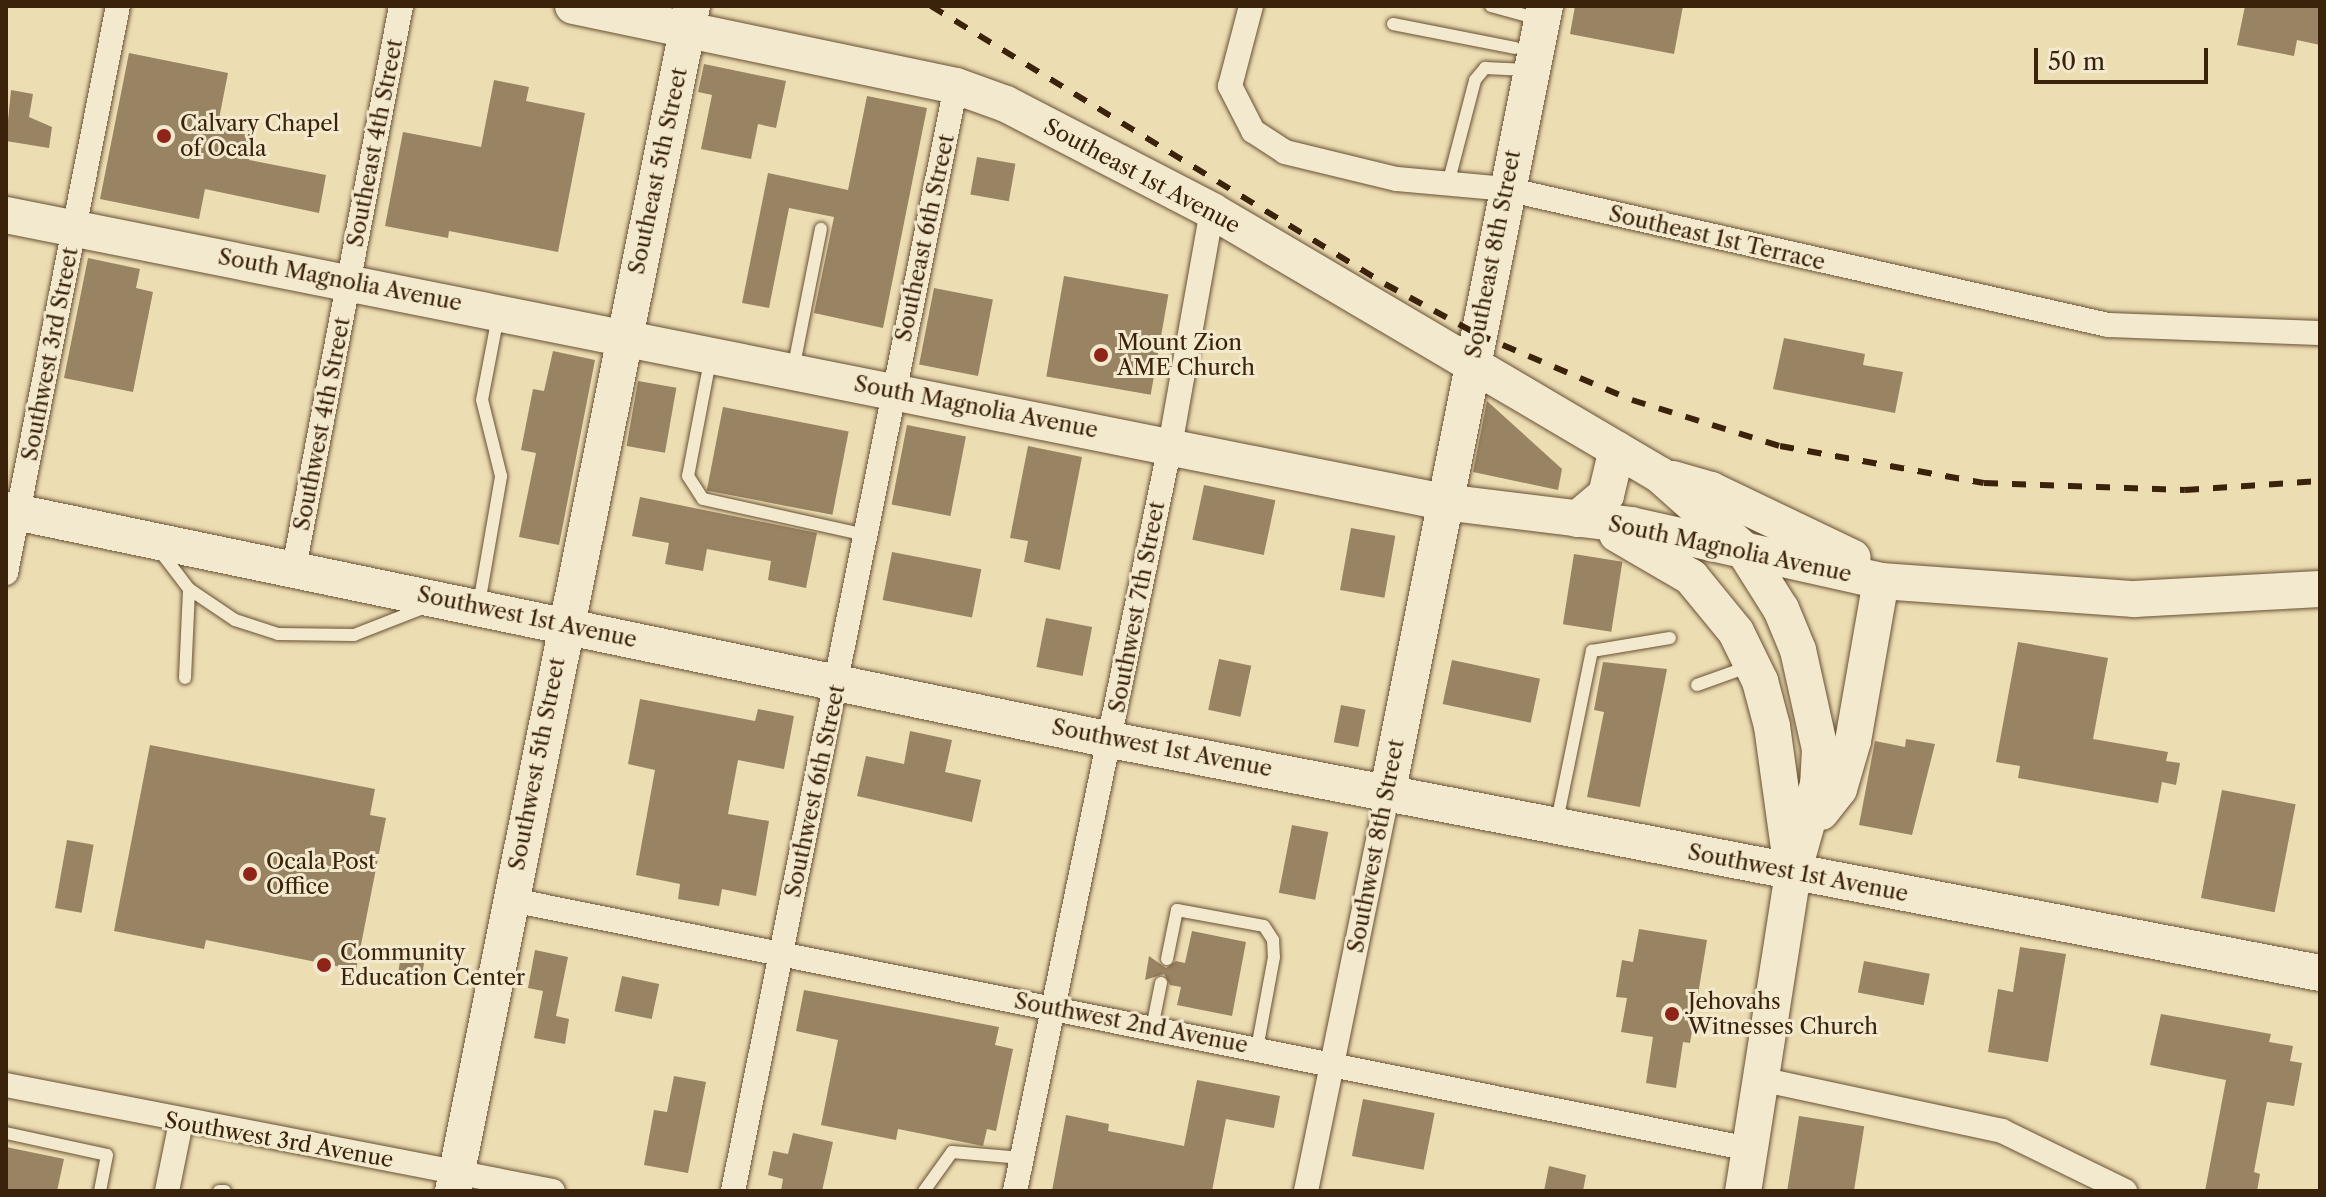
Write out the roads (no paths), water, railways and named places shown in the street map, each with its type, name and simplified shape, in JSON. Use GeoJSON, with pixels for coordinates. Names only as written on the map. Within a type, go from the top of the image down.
{"type":"FeatureCollection","features":[{"type":"Feature","properties":{"kind":"main road","name":"Southeast 1st Avenue"},"geometry":{"type":"LineString","coordinates":[[573,6],[690,17],[956,86],[1006,104],[1212,211],[1472,361],[1660,475]]}},
{"type":"Feature","properties":{"kind":"main road","name":"Southeast 8th Street"},"geometry":{"type":"LineString","coordinates":[[1444,502],[1506,189],[1523,59],[1543,13]]}},
{"type":"Feature","properties":{"kind":"main road","name":"Southeast 5th Street"},"geometry":{"type":"LineString","coordinates":[[624,337],[690,17]]}},
{"type":"Feature","properties":{"kind":"main road","name":"South Magnolia Avenue"},"geometry":{"type":"LineString","coordinates":[[6,215],[349,281],[1444,502],[1584,520],[1743,549],[1881,581],[2134,599],[2320,589]]}},
{"type":"Feature","properties":{"kind":"main road","name":"Southwest 5th Street"},"geometry":{"type":"LineString","coordinates":[[454,1181],[512,900],[563,625],[624,337]]}},
{"type":"Feature","properties":{"kind":"main road"},"geometry":{"type":"LineString","coordinates":[[1617,449],[1606,495],[1584,520],[1691,577],[1736,632],[1752,665],[1772,726],[1793,873]]}},
{"type":"Feature","properties":{"kind":"main road","name":"South Magnolia Avenue"},"geometry":{"type":"LineString","coordinates":[[1660,475],[1711,490],[1858,561],[1947,586]]}},
{"type":"Feature","properties":{"kind":"main road"},"geometry":{"type":"LineString","coordinates":[[1660,475],[1743,549],[1781,609],[1812,695],[1820,761],[1793,873],[1743,1191]]}},
{"type":"Feature","properties":{"kind":"main road","name":"Southwest 8th Street"},"geometry":{"type":"LineString","coordinates":[[1388,790],[1444,502]]}},
{"type":"Feature","properties":{"kind":"main road","name":"Southwest 1st Avenue"},"geometry":{"type":"LineString","coordinates":[[12,512],[839,681],[1111,740],[1388,790],[1793,873],[2320,973]]}},
{"type":"Feature","properties":{"kind":"main road"},"geometry":{"type":"LineString","coordinates":[[1805,832],[1839,789],[1853,741],[1881,581]]}},
{"type":"Feature","properties":{"kind":"street","name":"Southwest 3rd Street"},"geometry":{"type":"LineString","coordinates":[[6,573],[12,512],[75,229],[118,6]]}},
{"type":"Feature","properties":{"kind":"street","name":"Southeast 4th Street"},"geometry":{"type":"LineString","coordinates":[[349,281],[401,6]]}},
{"type":"Feature","properties":{"kind":"street","name":"Southeast 1st Terrace"},"geometry":{"type":"LineString","coordinates":[[1251,6],[1230,86],[1253,131],[1285,152],[1397,179],[1506,189],[2108,325],[2320,333]]}},
{"type":"Feature","properties":{"kind":"street","name":"Southeast 6th Street"},"geometry":{"type":"LineString","coordinates":[[894,390],[956,86]]}},
{"type":"Feature","properties":{"kind":"street","name":"Southwest 7th Street"},"geometry":{"type":"LineString","coordinates":[[1015,1191],[1111,740],[1170,446],[1212,211]]}},
{"type":"Feature","properties":{"kind":"street","name":"Southwest 4th Street"},"geometry":{"type":"LineString","coordinates":[[294,568],[349,281]]}},
{"type":"Feature","properties":{"kind":"street","name":"Southwest 6th Street"},"geometry":{"type":"LineString","coordinates":[[733,1191],[839,681],[894,390]]}},
{"type":"Feature","properties":{"kind":"street","name":"Southwest 8th Street"},"geometry":{"type":"LineString","coordinates":[[1306,1191],[1388,790]]}},
{"type":"Feature","properties":{"kind":"street","name":"Southwest 2nd Avenue"},"geometry":{"type":"LineString","coordinates":[[512,900],[1749,1149]]}},
{"type":"Feature","properties":{"kind":"street"},"geometry":{"type":"LineString","coordinates":[[1760,1079],[2002,1131],[2125,1191]]}},
{"type":"Feature","properties":{"kind":"street","name":"Southwest 3rd Avenue"},"geometry":{"type":"LineString","coordinates":[[6,1085],[454,1181],[553,1191]]}},
{"type":"Feature","properties":{"kind":"street"},"geometry":{"type":"LineString","coordinates":[[167,1191],[181,1122]]}},
{"type":"Feature","properties":{"kind":"lane"},"geometry":{"type":"LineString","coordinates":[[1491,6],[1543,13]]}},
{"type":"Feature","properties":{"kind":"lane"},"geometry":{"type":"LineString","coordinates":[[1393,24],[1523,59]]}},
{"type":"Feature","properties":{"kind":"lane"},"geometry":{"type":"LineString","coordinates":[[1448,184],[1475,80],[1485,68],[1523,59]]}},
{"type":"Feature","properties":{"kind":"lane"},"geometry":{"type":"LineString","coordinates":[[793,370],[821,229]]}},
{"type":"Feature","properties":{"kind":"lane"},"geometry":{"type":"LineString","coordinates":[[479,607],[501,476],[482,400],[499,311]]}},
{"type":"Feature","properties":{"kind":"lane"},"geometry":{"type":"LineString","coordinates":[[712,354],[688,476],[703,499],[866,535]]}},
{"type":"Feature","properties":{"kind":"lane"},"geometry":{"type":"LineString","coordinates":[[151,539],[189,589],[235,620],[278,634],[320,638],[354,635],[441,599]]}},
{"type":"Feature","properties":{"kind":"lane"},"geometry":{"type":"LineString","coordinates":[[185,678],[189,589]]}},
{"type":"Feature","properties":{"kind":"lane"},"geometry":{"type":"LineString","coordinates":[[1556,824],[1592,651],[1670,638]]}},
{"type":"Feature","properties":{"kind":"lane"},"geometry":{"type":"LineString","coordinates":[[1697,685],[1752,665]]}},
{"type":"Feature","properties":{"kind":"lane"},"geometry":{"type":"LineString","coordinates":[[1167,959],[1177,910],[1264,926],[1273,940],[1274,957],[1257,1049]]}},
{"type":"Feature","properties":{"kind":"lane"},"geometry":{"type":"LineString","coordinates":[[1152,1028],[1161,983]]}},
{"type":"Feature","properties":{"kind":"lane"},"geometry":{"type":"LineString","coordinates":[[6,1133],[107,1155],[100,1191]]}},
{"type":"Feature","properties":{"kind":"lane"},"geometry":{"type":"LineString","coordinates":[[924,1191],[952,1152],[1022,1158]]}},
{"type":"Feature","properties":{"kind":"railway"},"geometry":{"type":"LineString","coordinates":[[931,6],[1385,284],[1477,334],[1632,400],[1780,446],[1984,483],[2185,490],[2320,481]]}},
{"type":"Feature","properties":{"kind":"place","name":"Calvary Chapel of Ocala"},"geometry":{"type":"Point","coordinates":[164,136]}},
{"type":"Feature","properties":{"kind":"place","name":"Mount Zion AME Church"},"geometry":{"type":"Point","coordinates":[1101,355]}},
{"type":"Feature","properties":{"kind":"place","name":"Ocala Post Office"},"geometry":{"type":"Point","coordinates":[250,874]}},
{"type":"Feature","properties":{"kind":"place","name":"Community Education Center"},"geometry":{"type":"Point","coordinates":[324,965]}},
{"type":"Feature","properties":{"kind":"place","name":"Jehovahs Witnesses Church"},"geometry":{"type":"Point","coordinates":[1672,1014]}}]}
